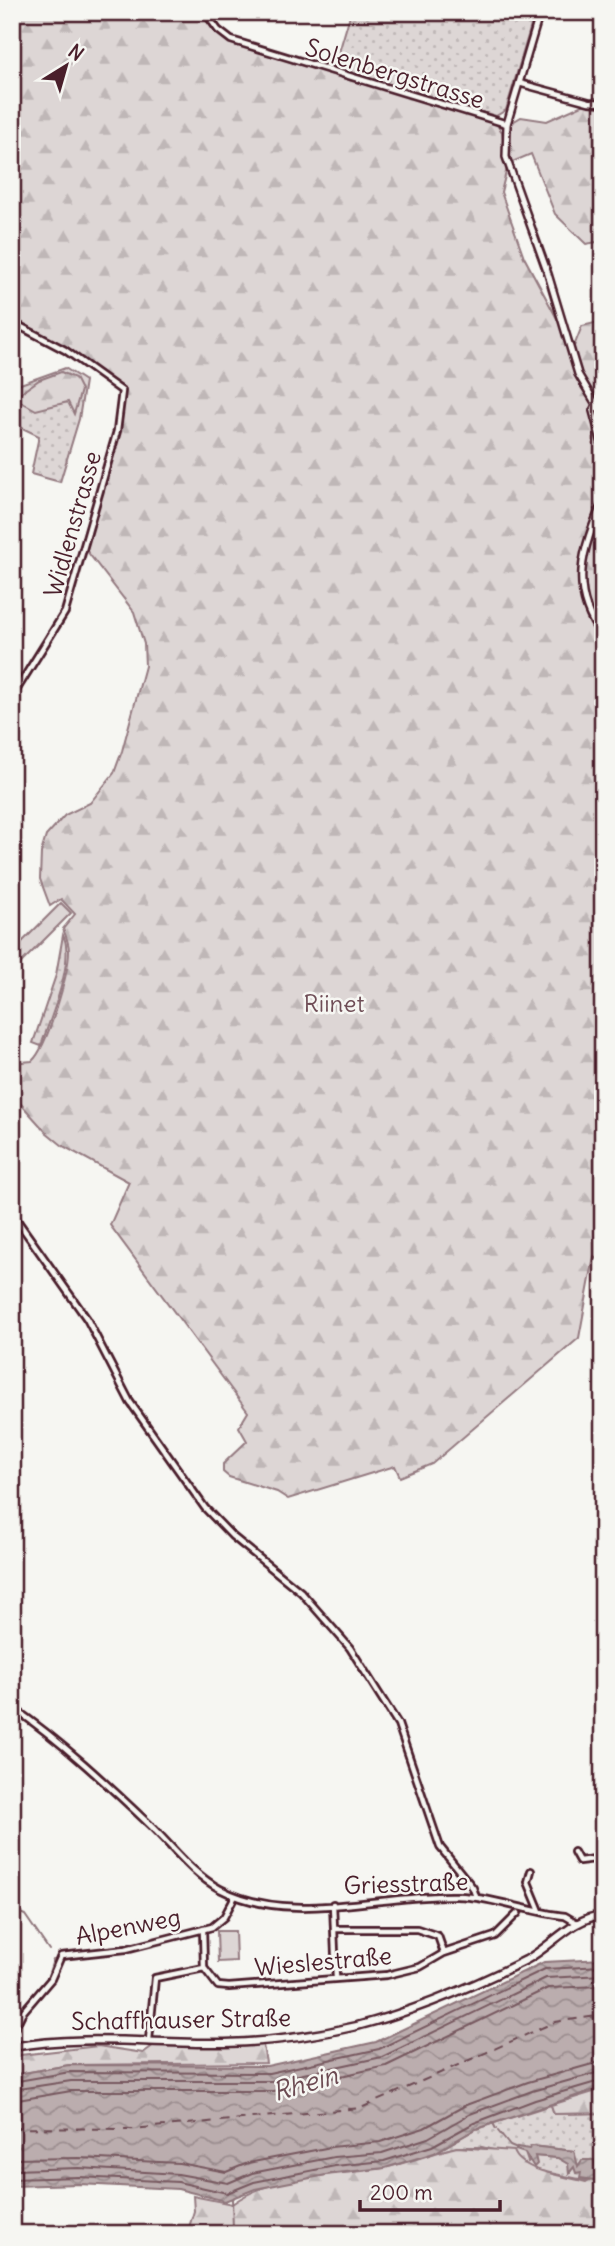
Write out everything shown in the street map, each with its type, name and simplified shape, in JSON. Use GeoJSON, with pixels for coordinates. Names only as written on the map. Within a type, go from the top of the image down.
{"type":"FeatureCollection","features":[{"type":"Feature","properties":{"kind":"main road"},"geometry":{"type":"LineString","coordinates":[[577,1923],[603,1915]]}},
{"type":"Feature","properties":{"kind":"main road","name":"Schaffhauser Straße"},"geometry":{"type":"LineString","coordinates":[[12,2047],[56,2040],[266,2041],[319,2034],[376,2020],[434,2001],[510,1968],[547,1947],[577,1923]]}},
{"type":"Feature","properties":{"kind":"street","name":"Solenbergstrasse"},"geometry":{"type":"LineString","coordinates":[[205,12],[213,25],[231,40],[507,124]]}},
{"type":"Feature","properties":{"kind":"street"},"geometry":{"type":"LineString","coordinates":[[540,12],[507,124],[508,164],[548,274],[578,374],[594,410],[603,448]]}},
{"type":"Feature","properties":{"kind":"street","name":"Solenbergstrasse"},"geometry":{"type":"LineString","coordinates":[[519,83],[589,102],[603,103]]}},
{"type":"Feature","properties":{"kind":"street","name":"Widlenstrasse"},"geometry":{"type":"LineString","coordinates":[[12,323],[65,349],[121,388],[117,431],[65,612],[12,697]]}},
{"type":"Feature","properties":{"kind":"street"},"geometry":{"type":"LineString","coordinates":[[594,410],[603,416]]}},
{"type":"Feature","properties":{"kind":"street"},"geometry":{"type":"LineString","coordinates":[[603,501],[588,537],[580,582],[583,603],[603,637]]}},
{"type":"Feature","properties":{"kind":"street"},"geometry":{"type":"LineString","coordinates":[[12,1213],[87,1319],[131,1402],[205,1508],[232,1536],[301,1592],[350,1648],[398,1724],[440,1847],[473,1888],[476,1897]]}},
{"type":"Feature","properties":{"kind":"street","name":"Griesstraße"},"geometry":{"type":"LineString","coordinates":[[12,1707],[46,1732],[204,1878],[235,1896],[282,1908],[476,1897],[501,1900],[568,1917],[577,1923]]}},
{"type":"Feature","properties":{"kind":"street"},"geometry":{"type":"LineString","coordinates":[[601,1841],[603,1849]]}},
{"type":"Feature","properties":{"kind":"street"},"geometry":{"type":"LineString","coordinates":[[574,1852],[579,1861],[603,1858]]}},
{"type":"Feature","properties":{"kind":"street"},"geometry":{"type":"LineString","coordinates":[[531,1871],[527,1882],[541,1911]]}},
{"type":"Feature","properties":{"kind":"street","name":"Alpenweg"},"geometry":{"type":"LineString","coordinates":[[12,2033],[33,1999],[51,1979],[61,1956],[126,1949],[203,1929],[219,1923],[235,1896]]}},
{"type":"Feature","properties":{"kind":"street"},"geometry":{"type":"LineString","coordinates":[[333,1904],[336,1978]]}},
{"type":"Feature","properties":{"kind":"street","name":"Wieslestraße"},"geometry":{"type":"LineString","coordinates":[[204,1968],[218,1986],[387,1975],[420,1967],[444,1953],[495,1936],[518,1913]]}},
{"type":"Feature","properties":{"kind":"street"},"geometry":{"type":"LineString","coordinates":[[149,2040],[155,1978],[204,1968],[203,1929]]}},
{"type":"Feature","properties":{"kind":"street"},"geometry":{"type":"LineString","coordinates":[[334,1929],[417,1929],[438,1936],[444,1953]]}},
{"type":"Feature","properties":{"kind":"green space","name":"Riinet"},"geometry":{"type":"Polygon","coordinates":[[[12,12],[205,12],[227,38],[494,121],[502,132],[507,168],[501,192],[524,257],[561,326],[581,387],[603,419],[603,1264],[594,1257],[579,1338],[432,1464],[400,1477],[395,1466],[288,1499],[277,1492],[229,1477],[223,1472],[223,1464],[247,1441],[239,1427],[248,1412],[110,1225],[129,1182],[63,1146],[46,1132],[12,1094],[12,1063],[32,1061],[50,1026],[68,962],[69,951],[63,929],[75,914],[61,899],[50,906],[40,879],[41,853],[46,836],[65,815],[90,803],[114,773],[145,666],[144,644],[134,612],[83,546],[117,431],[121,388],[65,350],[12,322],[12,12]]]}},
{"type":"Feature","properties":{"kind":"green space"},"geometry":{"type":"Polygon","coordinates":[[[351,12],[535,12],[506,110],[496,116],[334,69],[351,12]]]}},
{"type":"Feature","properties":{"kind":"green space"},"geometry":{"type":"Polygon","coordinates":[[[589,102],[603,103],[603,241],[586,244],[555,214],[531,154],[510,163],[511,123],[521,117],[547,121],[589,102]]]}},
{"type":"Feature","properties":{"kind":"green space"},"geometry":{"type":"Polygon","coordinates":[[[603,321],[603,412],[584,380],[573,349],[582,326],[603,321]]]}},
{"type":"Feature","properties":{"kind":"green space"},"geometry":{"type":"Polygon","coordinates":[[[65,368],[85,381],[79,419],[60,482],[31,474],[39,436],[12,423],[12,387],[65,368]]]}},
{"type":"Feature","properties":{"kind":"green space"},"geometry":{"type":"Polygon","coordinates":[[[61,372],[75,378],[81,390],[74,414],[68,402],[36,410],[20,401],[19,394],[39,380],[61,372]]]}},
{"type":"Feature","properties":{"kind":"green space"},"geometry":{"type":"Polygon","coordinates":[[[61,903],[71,913],[12,972],[12,952],[61,903]]]}},
{"type":"Feature","properties":{"kind":"green space"},"geometry":{"type":"Polygon","coordinates":[[[63,935],[66,946],[64,974],[41,1046],[33,1043],[56,975],[63,935]]]}},
{"type":"Feature","properties":{"kind":"green space"},"geometry":{"type":"Polygon","coordinates":[[[217,1931],[235,1931],[236,1961],[218,1962],[217,1931]]]}},
{"type":"Feature","properties":{"kind":"green space"},"geometry":{"type":"Polygon","coordinates":[[[154,2045],[263,2045],[266,2063],[69,2065],[12,2075],[12,2056],[98,2046],[143,2053],[154,2045]]]}},
{"type":"Feature","properties":{"kind":"green space"},"geometry":{"type":"Polygon","coordinates":[[[603,2089],[603,2113],[554,2114],[551,2105],[603,2089]]]}},
{"type":"Feature","properties":{"kind":"green space"},"geometry":{"type":"Polygon","coordinates":[[[551,2105],[554,2114],[603,2113],[603,2165],[601,2168],[577,2167],[574,2151],[532,2146],[525,2153],[528,2162],[534,2156],[558,2158],[569,2164],[570,2172],[574,2166],[582,2171],[585,2180],[590,2177],[603,2181],[603,2184],[531,2169],[515,2156],[482,2147],[457,2147],[434,2153],[476,2129],[551,2105]]]}},
{"type":"Feature","properties":{"kind":"green space"},"geometry":{"type":"Polygon","coordinates":[[[457,2147],[514,2151],[525,2164],[535,2168],[586,2182],[591,2179],[603,2184],[603,2234],[187,2234],[194,2211],[193,2196],[232,2204],[248,2194],[283,2182],[388,2167],[457,2147]]]}},
{"type":"Feature","properties":{"kind":"water","name":"Rhein"},"geometry":{"type":"Polygon","coordinates":[[[603,1959],[603,2087],[476,2129],[434,2153],[385,2168],[336,2173],[255,2189],[225,2201],[178,2189],[79,2184],[12,2186],[12,2075],[69,2065],[267,2066],[376,2042],[544,1962],[603,1959]]]}},
{"type":"Feature","properties":{"kind":"water"},"geometry":{"type":"Polygon","coordinates":[[[531,2146],[574,2151],[578,2166],[582,2160],[594,2160],[596,2166],[601,2168],[603,2165],[603,2181],[580,2178],[581,2172],[576,2173],[574,2167],[569,2173],[568,2164],[558,2158],[535,2156],[537,2164],[534,2167],[525,2153],[516,2150],[517,2147],[529,2149],[531,2146]]]}},
{"type":"Feature","properties":{"kind":"waterway"},"geometry":{"type":"LineString","coordinates":[[12,1910],[25,1915],[49,1950]]}},
{"type":"Feature","properties":{"kind":"waterway"},"geometry":{"type":"LineString","coordinates":[[46,1982],[53,1960]]}},
{"type":"Feature","properties":{"kind":"waterway"},"geometry":{"type":"LineString","coordinates":[[12,2042],[28,2010]]}},
{"type":"Feature","properties":{"kind":"waterway"},"geometry":{"type":"LineString","coordinates":[[493,2123],[496,2129]]}},
{"type":"Feature","properties":{"kind":"waterway"},"geometry":{"type":"LineString","coordinates":[[498,2131],[510,2146],[517,2149]]}},
{"type":"Feature","properties":{"kind":"waterway"},"geometry":{"type":"LineString","coordinates":[[232,2199],[233,2229]]}},
{"type":"Feature","properties":{"kind":"ferry route"},"geometry":{"type":"LineString","coordinates":[[12,2128],[132,2129],[361,2108],[555,2022],[603,2015]]}}]}
